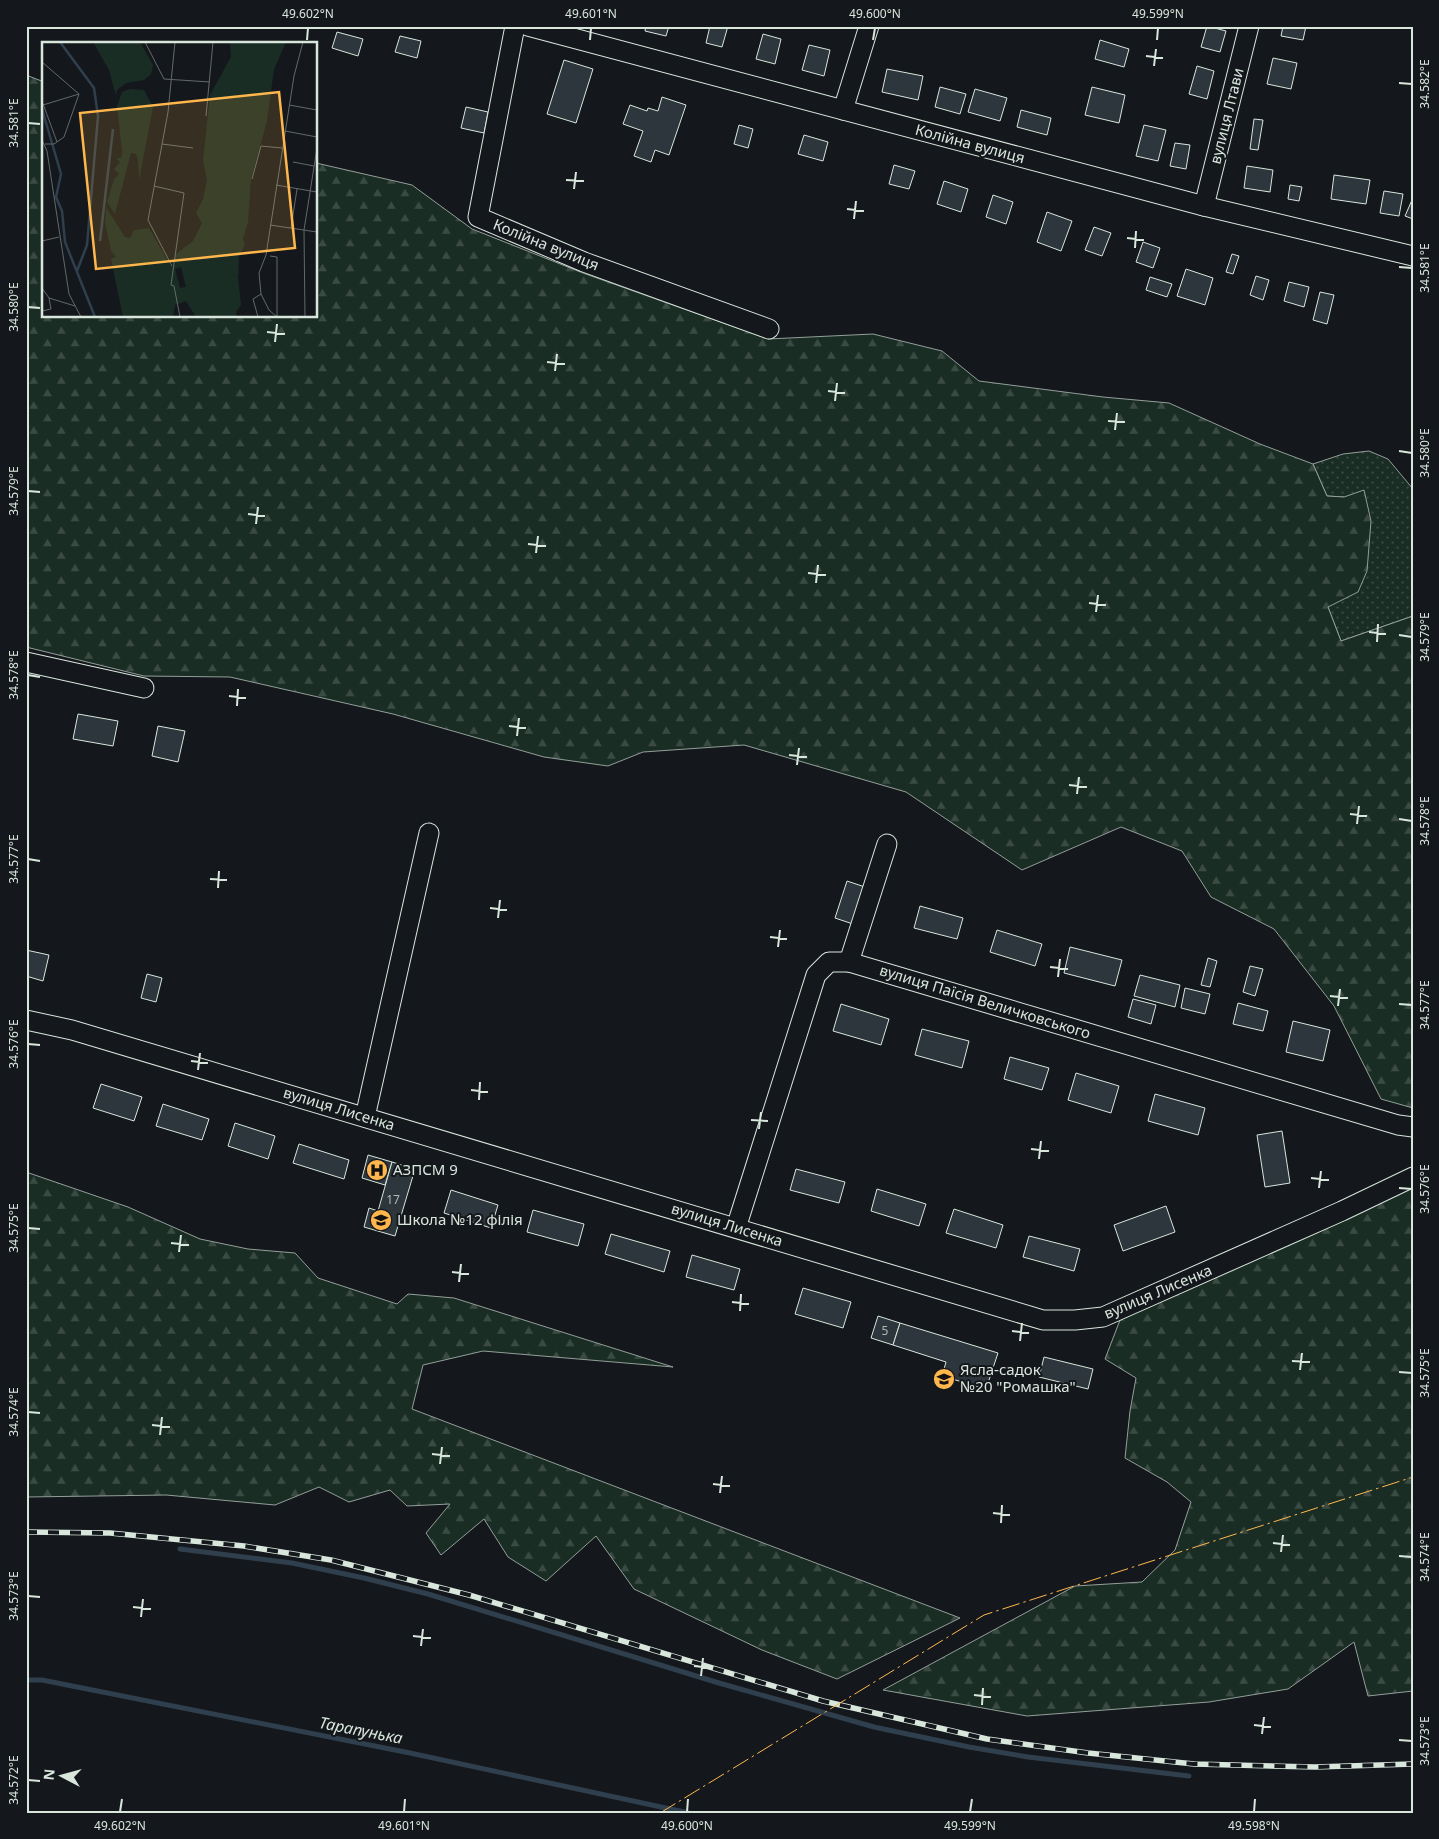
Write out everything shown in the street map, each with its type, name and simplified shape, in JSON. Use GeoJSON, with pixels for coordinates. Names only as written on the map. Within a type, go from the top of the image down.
{"type":"FeatureCollection","features":[{"type":"Feature","properties":{"kind":"street","name":"Колійна вулиця"},"geometry":{"type":"LineString","coordinates":[[515,26],[478,217],[584,262],[769,329]]}},
{"type":"Feature","properties":{"kind":"street","name":"Колійна вулиця"},"geometry":{"type":"LineString","coordinates":[[528,26],[1204,206],[1413,256]]}},
{"type":"Feature","properties":{"kind":"street"},"geometry":{"type":"LineString","coordinates":[[843,110],[868,26]]}},
{"type":"Feature","properties":{"kind":"street","name":"вулиця Лтави"},"geometry":{"type":"LineString","coordinates":[[1204,206],[1249,26]]}},
{"type":"Feature","properties":{"kind":"street"},"geometry":{"type":"LineString","coordinates":[[26,662],[144,688]]}},
{"type":"Feature","properties":{"kind":"street"},"geometry":{"type":"LineString","coordinates":[[364,1117],[429,834]]}},
{"type":"Feature","properties":{"kind":"street"},"geometry":{"type":"LineString","coordinates":[[849,962],[887,844]]}},
{"type":"Feature","properties":{"kind":"street","name":"вулиця Паїсія Величковського"},"geometry":{"type":"LineString","coordinates":[[736,1228],[816,974],[829,962],[849,962],[1398,1125],[1413,1127]]}},
{"type":"Feature","properties":{"kind":"street","name":"вулиця Лисенка"},"geometry":{"type":"LineString","coordinates":[[26,1020],[72,1030],[1043,1320],[1075,1320],[1103,1317],[1342,1211],[1413,1177]]}},
{"type":"Feature","properties":{"kind":"green space"},"geometry":{"type":"Polygon","coordinates":[[[26,75],[42,81],[42,318],[318,318],[318,163],[412,185],[472,229],[583,273],[768,339],[873,334],[942,351],[979,381],[1103,397],[1169,403],[1260,444],[1313,464],[1327,496],[1344,497],[1364,490],[1371,521],[1367,571],[1358,592],[1328,607],[1341,641],[1413,616],[1413,1108],[1381,1099],[1334,1006],[1274,929],[1211,897],[1182,851],[1121,827],[1022,870],[906,792],[744,745],[643,752],[608,766],[544,757],[393,714],[230,677],[144,676],[26,647],[26,75]]]}},
{"type":"Feature","properties":{"kind":"green space"},"geometry":{"type":"Polygon","coordinates":[[[1369,451],[1388,459],[1413,489],[1413,616],[1341,641],[1328,607],[1344,497],[1327,496],[1313,464],[1343,454],[1369,451]]]}},
{"type":"Feature","properties":{"kind":"green space"},"geometry":{"type":"Polygon","coordinates":[[[26,1172],[128,1207],[200,1239],[248,1249],[295,1253],[318,1278],[397,1304],[408,1294],[454,1298],[673,1367],[483,1351],[423,1365],[412,1409],[960,1618],[837,1679],[762,1650],[634,1589],[596,1536],[546,1581],[508,1557],[484,1519],[441,1555],[426,1533],[450,1504],[407,1506],[390,1490],[349,1502],[319,1487],[275,1505],[166,1495],[26,1497],[26,1172]]]}},
{"type":"Feature","properties":{"kind":"green space"},"geometry":{"type":"Polygon","coordinates":[[[1413,1187],[1413,1691],[1368,1696],[1354,1642],[1288,1689],[1209,1702],[1027,1716],[883,1690],[1075,1586],[1142,1582],[1175,1550],[1191,1502],[1167,1482],[1125,1458],[1136,1378],[1105,1359],[1120,1320],[1413,1187]]]}},
{"type":"Feature","properties":{"kind":"building"},"geometry":{"type":"Polygon","coordinates":[[[646,26],[669,26],[666,36],[645,31],[646,26]]]}},
{"type":"Feature","properties":{"kind":"building"},"geometry":{"type":"Polygon","coordinates":[[[710,26],[728,26],[722,47],[706,43],[710,26]]]}},
{"type":"Feature","properties":{"kind":"building"},"geometry":{"type":"Polygon","coordinates":[[[1207,26],[1226,31],[1220,52],[1201,47],[1207,26]]]}},
{"type":"Feature","properties":{"kind":"building"},"geometry":{"type":"Polygon","coordinates":[[[1283,26],[1306,26],[1303,40],[1281,36],[1283,26]]]}},
{"type":"Feature","properties":{"kind":"building"},"geometry":{"type":"Polygon","coordinates":[[[337,32],[363,39],[358,56],[332,48],[337,32]]]}},
{"type":"Feature","properties":{"kind":"building"},"geometry":{"type":"Polygon","coordinates":[[[763,34],[781,39],[775,64],[756,59],[763,34]]]}},
{"type":"Feature","properties":{"kind":"building"},"geometry":{"type":"Polygon","coordinates":[[[400,36],[421,41],[417,58],[395,52],[400,36]]]}},
{"type":"Feature","properties":{"kind":"building"},"geometry":{"type":"Polygon","coordinates":[[[1100,40],[1129,49],[1124,67],[1095,59],[1100,40]]]}},
{"type":"Feature","properties":{"kind":"building"},"geometry":{"type":"Polygon","coordinates":[[[809,45],[830,50],[824,76],[802,70],[809,45]]]}},
{"type":"Feature","properties":{"kind":"building"},"geometry":{"type":"Polygon","coordinates":[[[1273,58],[1297,63],[1291,89],[1267,84],[1273,58]]]}},
{"type":"Feature","properties":{"kind":"building"},"geometry":{"type":"Polygon","coordinates":[[[564,60],[593,69],[576,123],[547,114],[564,60]]]}},
{"type":"Feature","properties":{"kind":"building"},"geometry":{"type":"Polygon","coordinates":[[[1197,66],[1214,71],[1207,99],[1189,94],[1197,66]]]}},
{"type":"Feature","properties":{"kind":"building"},"geometry":{"type":"Polygon","coordinates":[[[887,69],[923,76],[918,100],[882,92],[887,69]]]}},
{"type":"Feature","properties":{"kind":"building"},"geometry":{"type":"Polygon","coordinates":[[[940,87],[966,94],[960,114],[935,107],[940,87]]]}},
{"type":"Feature","properties":{"kind":"building"},"geometry":{"type":"Polygon","coordinates":[[[1092,87],[1125,95],[1119,123],[1085,115],[1092,87]]]}},
{"type":"Feature","properties":{"kind":"building"},"geometry":{"type":"Polygon","coordinates":[[[975,89],[1007,98],[1000,121],[968,112],[975,89]]]}},
{"type":"Feature","properties":{"kind":"building"},"geometry":{"type":"Polygon","coordinates":[[[662,97],[686,105],[669,155],[655,150],[651,162],[634,156],[643,131],[623,124],[630,105],[647,111],[648,108],[658,111],[662,97]]]}},
{"type":"Feature","properties":{"kind":"building"},"geometry":{"type":"Polygon","coordinates":[[[466,107],[488,112],[484,133],[461,128],[466,107]]]}},
{"type":"Feature","properties":{"kind":"building"},"geometry":{"type":"Polygon","coordinates":[[[1021,110],[1051,118],[1047,135],[1017,127],[1021,110]]]}},
{"type":"Feature","properties":{"kind":"building"},"geometry":{"type":"Polygon","coordinates":[[[1254,119],[1263,120],[1258,150],[1250,149],[1254,119]]]}},
{"type":"Feature","properties":{"kind":"building"},"geometry":{"type":"Polygon","coordinates":[[[739,125],[753,129],[748,148],[734,144],[739,125]]]}},
{"type":"Feature","properties":{"kind":"building"},"geometry":{"type":"Polygon","coordinates":[[[1144,125],[1166,130],[1158,161],[1136,156],[1144,125]]]}},
{"type":"Feature","properties":{"kind":"building"},"geometry":{"type":"Polygon","coordinates":[[[804,135],[828,142],[823,161],[798,154],[804,135]]]}},
{"type":"Feature","properties":{"kind":"building"},"geometry":{"type":"Polygon","coordinates":[[[1175,143],[1190,145],[1186,169],[1170,166],[1175,143]]]}},
{"type":"Feature","properties":{"kind":"building"},"geometry":{"type":"Polygon","coordinates":[[[894,165],[915,171],[909,189],[889,184],[894,165]]]}},
{"type":"Feature","properties":{"kind":"building"},"geometry":{"type":"Polygon","coordinates":[[[1247,166],[1273,170],[1270,192],[1244,188],[1247,166]]]}},
{"type":"Feature","properties":{"kind":"building"},"geometry":{"type":"Polygon","coordinates":[[[1334,175],[1370,180],[1366,204],[1331,199],[1334,175]]]}},
{"type":"Feature","properties":{"kind":"building"},"geometry":{"type":"Polygon","coordinates":[[[944,181],[968,189],[961,212],[937,204],[944,181]]]}},
{"type":"Feature","properties":{"kind":"building"},"geometry":{"type":"Polygon","coordinates":[[[1290,185],[1302,187],[1299,201],[1288,199],[1290,185]]]}},
{"type":"Feature","properties":{"kind":"building"},"geometry":{"type":"Polygon","coordinates":[[[1384,191],[1403,194],[1399,216],[1380,213],[1384,191]]]}},
{"type":"Feature","properties":{"kind":"building"},"geometry":{"type":"Polygon","coordinates":[[[993,195],[1013,202],[1006,224],[986,217],[993,195]]]}},
{"type":"Feature","properties":{"kind":"building"},"geometry":{"type":"Polygon","coordinates":[[[1413,200],[1413,219],[1405,216],[1413,200]]]}},
{"type":"Feature","properties":{"kind":"building"},"geometry":{"type":"Polygon","coordinates":[[[1047,212],[1072,221],[1061,251],[1037,242],[1047,212]]]}},
{"type":"Feature","properties":{"kind":"building"},"geometry":{"type":"Polygon","coordinates":[[[1094,227],[1111,233],[1102,256],[1085,250],[1094,227]]]}},
{"type":"Feature","properties":{"kind":"building"},"geometry":{"type":"Polygon","coordinates":[[[1143,242],[1160,248],[1153,268],[1136,262],[1143,242]]]}},
{"type":"Feature","properties":{"kind":"building"},"geometry":{"type":"Polygon","coordinates":[[[1232,254],[1239,256],[1233,274],[1226,272],[1232,254]]]}},
{"type":"Feature","properties":{"kind":"building"},"geometry":{"type":"Polygon","coordinates":[[[1186,269],[1213,278],[1205,305],[1177,296],[1186,269]]]}},
{"type":"Feature","properties":{"kind":"building"},"geometry":{"type":"Polygon","coordinates":[[[1256,276],[1269,280],[1263,300],[1250,295],[1256,276]]]}},
{"type":"Feature","properties":{"kind":"building"},"geometry":{"type":"Polygon","coordinates":[[[1150,277],[1172,284],[1167,297],[1146,290],[1150,277]]]}},
{"type":"Feature","properties":{"kind":"building"},"geometry":{"type":"Polygon","coordinates":[[[1289,282],[1309,287],[1304,307],[1284,301],[1289,282]]]}},
{"type":"Feature","properties":{"kind":"building"},"geometry":{"type":"Polygon","coordinates":[[[1320,292],[1334,295],[1327,324],[1313,320],[1320,292]]]}},
{"type":"Feature","properties":{"kind":"building"},"geometry":{"type":"Polygon","coordinates":[[[78,714],[118,721],[113,746],[73,739],[78,714]]]}},
{"type":"Feature","properties":{"kind":"building"},"geometry":{"type":"Polygon","coordinates":[[[158,726],[185,731],[178,762],[152,756],[158,726]]]}},
{"type":"Feature","properties":{"kind":"building"},"geometry":{"type":"Polygon","coordinates":[[[847,881],[868,888],[856,925],[835,918],[847,881]]]}},
{"type":"Feature","properties":{"kind":"building"},"geometry":{"type":"Polygon","coordinates":[[[920,906],[963,918],[957,939],[914,928],[920,906]]]}},
{"type":"Feature","properties":{"kind":"building"},"geometry":{"type":"Polygon","coordinates":[[[997,930],[1042,944],[1035,966],[990,952],[997,930]]]}},
{"type":"Feature","properties":{"kind":"building"},"geometry":{"type":"Polygon","coordinates":[[[1070,947],[1122,960],[1115,986],[1064,973],[1070,947]]]}},
{"type":"Feature","properties":{"kind":"building"},"geometry":{"type":"Polygon","coordinates":[[[26,950],[49,955],[43,981],[26,976],[26,950]]]}},
{"type":"Feature","properties":{"kind":"building"},"geometry":{"type":"Polygon","coordinates":[[[1208,958],[1217,961],[1210,987],[1201,985],[1208,958]]]}},
{"type":"Feature","properties":{"kind":"building"},"geometry":{"type":"Polygon","coordinates":[[[1250,966],[1263,969],[1255,996],[1243,992],[1250,966]]]}},
{"type":"Feature","properties":{"kind":"building"},"geometry":{"type":"Polygon","coordinates":[[[147,974],[162,978],[156,1002],[141,998],[147,974]]]}},
{"type":"Feature","properties":{"kind":"building"},"geometry":{"type":"Polygon","coordinates":[[[1140,975],[1180,985],[1175,1007],[1134,996],[1140,975]]]}},
{"type":"Feature","properties":{"kind":"building"},"geometry":{"type":"Polygon","coordinates":[[[1185,988],[1210,994],[1205,1014],[1181,1008],[1185,988]]]}},
{"type":"Feature","properties":{"kind":"building"},"geometry":{"type":"Polygon","coordinates":[[[1133,999],[1156,1005],[1151,1024],[1128,1017],[1133,999]]]}},
{"type":"Feature","properties":{"kind":"building"},"geometry":{"type":"Polygon","coordinates":[[[1238,1003],[1268,1011],[1263,1031],[1233,1024],[1238,1003]]]}},
{"type":"Feature","properties":{"kind":"building"},"geometry":{"type":"Polygon","coordinates":[[[841,1004],[889,1019],[881,1045],[833,1031],[841,1004]]]}},
{"type":"Feature","properties":{"kind":"building"},"geometry":{"type":"Polygon","coordinates":[[[1293,1021],[1330,1030],[1323,1061],[1286,1052],[1293,1021]]]}},
{"type":"Feature","properties":{"kind":"building"},"geometry":{"type":"Polygon","coordinates":[[[922,1029],[969,1041],[962,1068],[915,1055],[922,1029]]]}},
{"type":"Feature","properties":{"kind":"building"},"geometry":{"type":"Polygon","coordinates":[[[1010,1057],[1049,1068],[1042,1090],[1004,1079],[1010,1057]]]}},
{"type":"Feature","properties":{"kind":"building"},"geometry":{"type":"Polygon","coordinates":[[[1076,1073],[1119,1086],[1111,1113],[1068,1100],[1076,1073]]]}},
{"type":"Feature","properties":{"kind":"building"},"geometry":{"type":"Polygon","coordinates":[[[101,1084],[142,1097],[134,1121],[93,1108],[101,1084]]]}},
{"type":"Feature","properties":{"kind":"building"},"geometry":{"type":"Polygon","coordinates":[[[1155,1094],[1205,1108],[1198,1135],[1148,1121],[1155,1094]]]}},
{"type":"Feature","properties":{"kind":"building"},"geometry":{"type":"Polygon","coordinates":[[[163,1104],[209,1119],[202,1140],[156,1126],[163,1104]]]}},
{"type":"Feature","properties":{"kind":"building"},"geometry":{"type":"Polygon","coordinates":[[[235,1123],[275,1136],[268,1159],[228,1146],[235,1123]]]}},
{"type":"Feature","properties":{"kind":"building"},"geometry":{"type":"Polygon","coordinates":[[[1282,1131],[1290,1183],[1265,1187],[1257,1135],[1282,1131]]]}},
{"type":"Feature","properties":{"kind":"building"},"geometry":{"type":"Polygon","coordinates":[[[299,1144],[349,1160],[344,1179],[293,1163],[299,1144]]]}},
{"type":"Feature","properties":{"kind":"building","name":"АЗПСМ 9"},"geometry":{"type":"Polygon","coordinates":[[[368,1155],[392,1162],[385,1185],[362,1178],[368,1155]]]}},
{"type":"Feature","properties":{"kind":"building"},"geometry":{"type":"Polygon","coordinates":[[[392,1162],[415,1169],[395,1236],[364,1227],[369,1208],[378,1211],[392,1162]]]}},
{"type":"Feature","properties":{"kind":"building"},"geometry":{"type":"Polygon","coordinates":[[[796,1169],[845,1182],[839,1203],[790,1190],[796,1169]]]}},
{"type":"Feature","properties":{"kind":"building"},"geometry":{"type":"Polygon","coordinates":[[[877,1189],[926,1204],[919,1226],[871,1211],[877,1189]]]}},
{"type":"Feature","properties":{"kind":"building"},"geometry":{"type":"Polygon","coordinates":[[[451,1190],[498,1205],[491,1228],[444,1213],[451,1190]]]}},
{"type":"Feature","properties":{"kind":"building"},"geometry":{"type":"Polygon","coordinates":[[[1166,1206],[1175,1232],[1123,1251],[1114,1225],[1166,1206]]]}},
{"type":"Feature","properties":{"kind":"building"},"geometry":{"type":"Polygon","coordinates":[[[954,1209],[1003,1225],[996,1248],[946,1233],[954,1209]]]}},
{"type":"Feature","properties":{"kind":"building"},"geometry":{"type":"Polygon","coordinates":[[[533,1210],[584,1224],[578,1246],[527,1232],[533,1210]]]}},
{"type":"Feature","properties":{"kind":"building"},"geometry":{"type":"Polygon","coordinates":[[[611,1234],[670,1251],[664,1272],[605,1254],[611,1234]]]}},
{"type":"Feature","properties":{"kind":"building"},"geometry":{"type":"Polygon","coordinates":[[[1029,1236],[1080,1249],[1074,1271],[1023,1257],[1029,1236]]]}},
{"type":"Feature","properties":{"kind":"building"},"geometry":{"type":"Polygon","coordinates":[[[692,1255],[740,1269],[734,1290],[686,1277],[692,1255]]]}},
{"type":"Feature","properties":{"kind":"building"},"geometry":{"type":"Polygon","coordinates":[[[803,1288],[851,1302],[843,1328],[795,1314],[803,1288]]]}},
{"type":"Feature","properties":{"kind":"building"},"geometry":{"type":"Polygon","coordinates":[[[878,1316],[900,1323],[893,1345],[871,1338],[878,1316]]]}},
{"type":"Feature","properties":{"kind":"building"},"geometry":{"type":"Polygon","coordinates":[[[900,1323],[998,1353],[986,1389],[942,1376],[946,1362],[893,1345],[900,1323]]]}},
{"type":"Feature","properties":{"kind":"building"},"geometry":{"type":"Polygon","coordinates":[[[1044,1357],[1093,1369],[1088,1389],[1039,1377],[1044,1357]]]}},
{"type":"Feature","properties":{"kind":"waterway"},"geometry":{"type":"LineString","coordinates":[[180,1549],[292,1563],[428,1594],[719,1683],[874,1727],[1028,1757],[1189,1776]]}},
{"type":"Feature","properties":{"kind":"waterway","name":"Тарапунька"},"geometry":{"type":"LineString","coordinates":[[26,1680],[42,1680],[410,1753],[689,1813]]}},
{"type":"Feature","properties":{"kind":"railway"},"geometry":{"type":"LineString","coordinates":[[26,1532],[110,1533],[244,1546],[331,1560],[469,1595],[823,1701],[987,1739],[1088,1753],[1194,1764],[1315,1767],[1413,1764]]}},
{"type":"Feature","properties":{"kind":"power"},"geometry":{"type":"LineString","coordinates":[[660,1813],[984,1615],[1413,1477]]}},
{"type":"Feature","properties":{"kind":"place","name":"АЗПСМ 9"},"geometry":{"type":"Point","coordinates":[377,1170]}},
{"type":"Feature","properties":{"kind":"place","name":"Школа №12 філія"},"geometry":{"type":"Point","coordinates":[381,1220]}},
{"type":"Feature","properties":{"kind":"place","name":"Ясла-садок №20 \"Ромашка\""},"geometry":{"type":"Point","coordinates":[944,1379]}}]}
